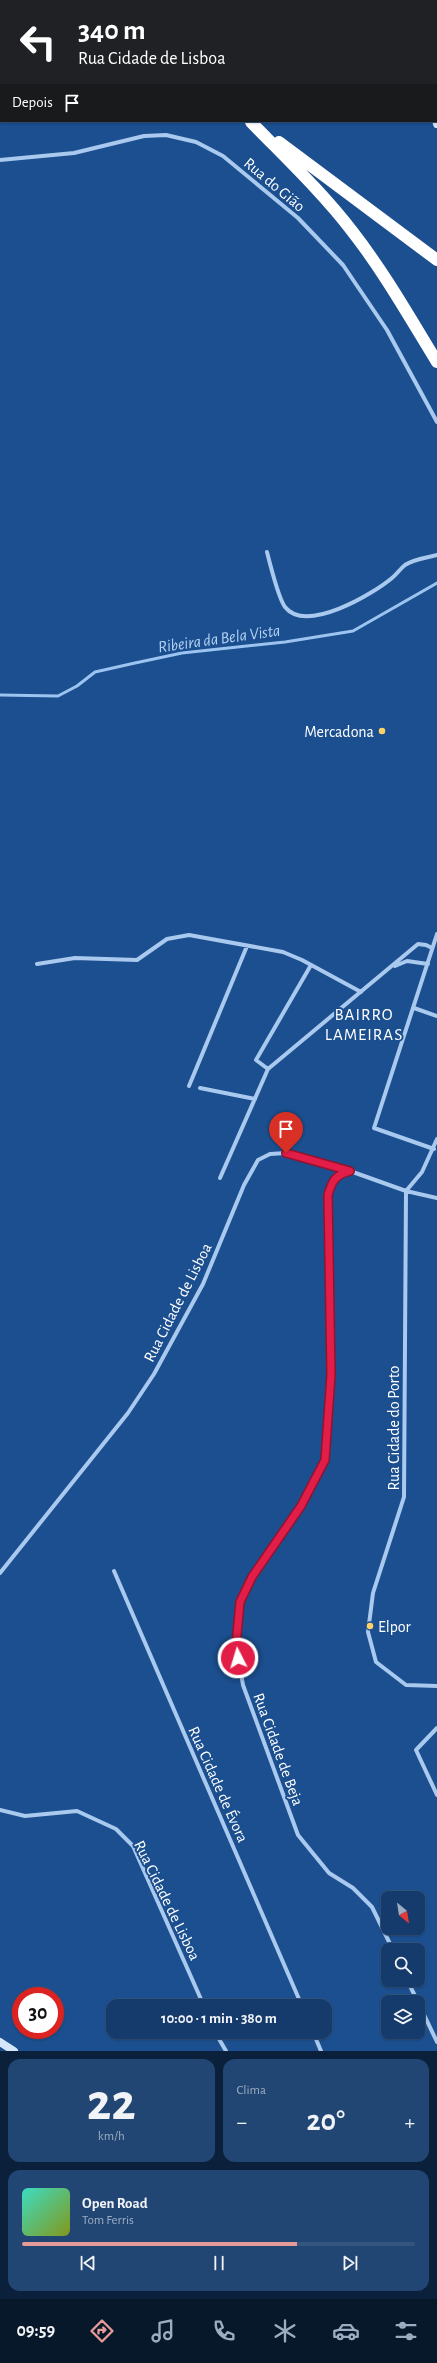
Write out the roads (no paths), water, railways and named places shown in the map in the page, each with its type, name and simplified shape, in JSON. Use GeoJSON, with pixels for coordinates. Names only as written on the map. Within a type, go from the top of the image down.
{"type":"FeatureCollection","features":[{"type":"Feature","properties":{"kind":"highway"},"geometry":{"type":"LineString","coordinates":[[251,122],[437,260]]}},
{"type":"Feature","properties":{"kind":"highway"},"geometry":{"type":"LineString","coordinates":[[251,122],[321,195],[353,232],[378,268],[437,362]]}},
{"type":"Feature","properties":{"kind":"main road"},"geometry":{"type":"LineString","coordinates":[[0,2042],[14,2051]]}},
{"type":"Feature","properties":{"kind":"street","name":"Rua do Gião"},"geometry":{"type":"LineString","coordinates":[[0,160],[74,153],[144,136],[166,135],[196,142],[223,156],[298,218],[343,265],[387,330],[437,422]]}},
{"type":"Feature","properties":{"kind":"street"},"geometry":{"type":"LineString","coordinates":[[267,552],[285,607],[293,614],[306,616],[355,603],[394,577],[404,566],[420,559],[437,555]]}},
{"type":"Feature","properties":{"kind":"street"},"geometry":{"type":"LineString","coordinates":[[434,1149],[374,1128],[437,934]]}},
{"type":"Feature","properties":{"kind":"street"},"geometry":{"type":"LineString","coordinates":[[37,964],[75,958],[137,960],[167,939],[189,935],[283,952],[312,965],[361,992]]}},
{"type":"Feature","properties":{"kind":"street"},"geometry":{"type":"LineString","coordinates":[[220,1178],[268,1069],[418,944],[426,945],[432,948]]}},
{"type":"Feature","properties":{"kind":"street"},"geometry":{"type":"LineString","coordinates":[[189,1086],[247,946]]}},
{"type":"Feature","properties":{"kind":"street"},"geometry":{"type":"LineString","coordinates":[[391,968],[407,962],[428,964]]}},
{"type":"Feature","properties":{"kind":"street"},"geometry":{"type":"LineString","coordinates":[[268,1069],[256,1060],[312,965]]}},
{"type":"Feature","properties":{"kind":"street"},"geometry":{"type":"LineString","coordinates":[[414,1008],[437,1016]]}},
{"type":"Feature","properties":{"kind":"street"},"geometry":{"type":"LineString","coordinates":[[200,1088],[255,1099]]}},
{"type":"Feature","properties":{"kind":"street"},"geometry":{"type":"LineString","coordinates":[[406,1191],[419,1177],[434,1149],[437,1140]]}},
{"type":"Feature","properties":{"kind":"street","name":"Rua Cidade de Lisboa"},"geometry":{"type":"LineString","coordinates":[[0,1573],[128,1413],[154,1374],[203,1284],[244,1185],[258,1160],[270,1154],[286,1153],[350,1171],[406,1191],[437,1198]]}},
{"type":"Feature","properties":{"kind":"street","name":"Rua Cidade de Beja"},"geometry":{"type":"LineString","coordinates":[[350,1171],[340,1174],[332,1181],[328,1195],[331,1375],[325,1460],[301,1506],[249,1583],[240,1602],[236,1645],[243,1686],[298,1836],[329,1873],[353,1888],[372,1907],[390,1943]]}},
{"type":"Feature","properties":{"kind":"street","name":"Rua Cidade do Porto"},"geometry":{"type":"LineString","coordinates":[[406,1191],[404,1497],[373,1593],[368,1632],[376,1662],[406,1685],[437,1686]]}},
{"type":"Feature","properties":{"kind":"street","name":"Rua Cidade de Évora"},"geometry":{"type":"LineString","coordinates":[[114,1571],[299,1999]]}},
{"type":"Feature","properties":{"kind":"street"},"geometry":{"type":"LineString","coordinates":[[437,1728],[416,1750],[437,1795]]}},
{"type":"Feature","properties":{"kind":"street","name":"Rua Cidade de Lisboa"},"geometry":{"type":"LineString","coordinates":[[0,1810],[25,1816],[77,1811],[116,1829],[132,1846],[201,1999]]}},
{"type":"Feature","properties":{"kind":"street"},"geometry":{"type":"LineString","coordinates":[[425,2017],[437,2042]]}},
{"type":"Feature","properties":{"kind":"street"},"geometry":{"type":"LineString","coordinates":[[219,2039],[226,2051]]}},
{"type":"Feature","properties":{"kind":"street"},"geometry":{"type":"LineString","coordinates":[[316,2039],[322,2051]]}},
{"type":"Feature","properties":{"kind":"waterway","name":"Ribeira da Bela Vista"},"geometry":{"type":"LineString","coordinates":[[0,695],[58,696],[77,686],[95,672],[135,663],[182,653],[285,642],[353,631],[437,583]]}},
{"type":"Feature","properties":{"kind":"place","name":"Mercadona"},"geometry":{"type":"Point","coordinates":[382,731]}},
{"type":"Feature","properties":{"kind":"place","name":"Elpor"},"geometry":{"type":"Point","coordinates":[370,1626]}},
{"type":"Feature","properties":{"kind":"district","name":"BAIRRO LAMEIRAS"},"geometry":{"type":"Point","coordinates":[364,1024]}}]}
